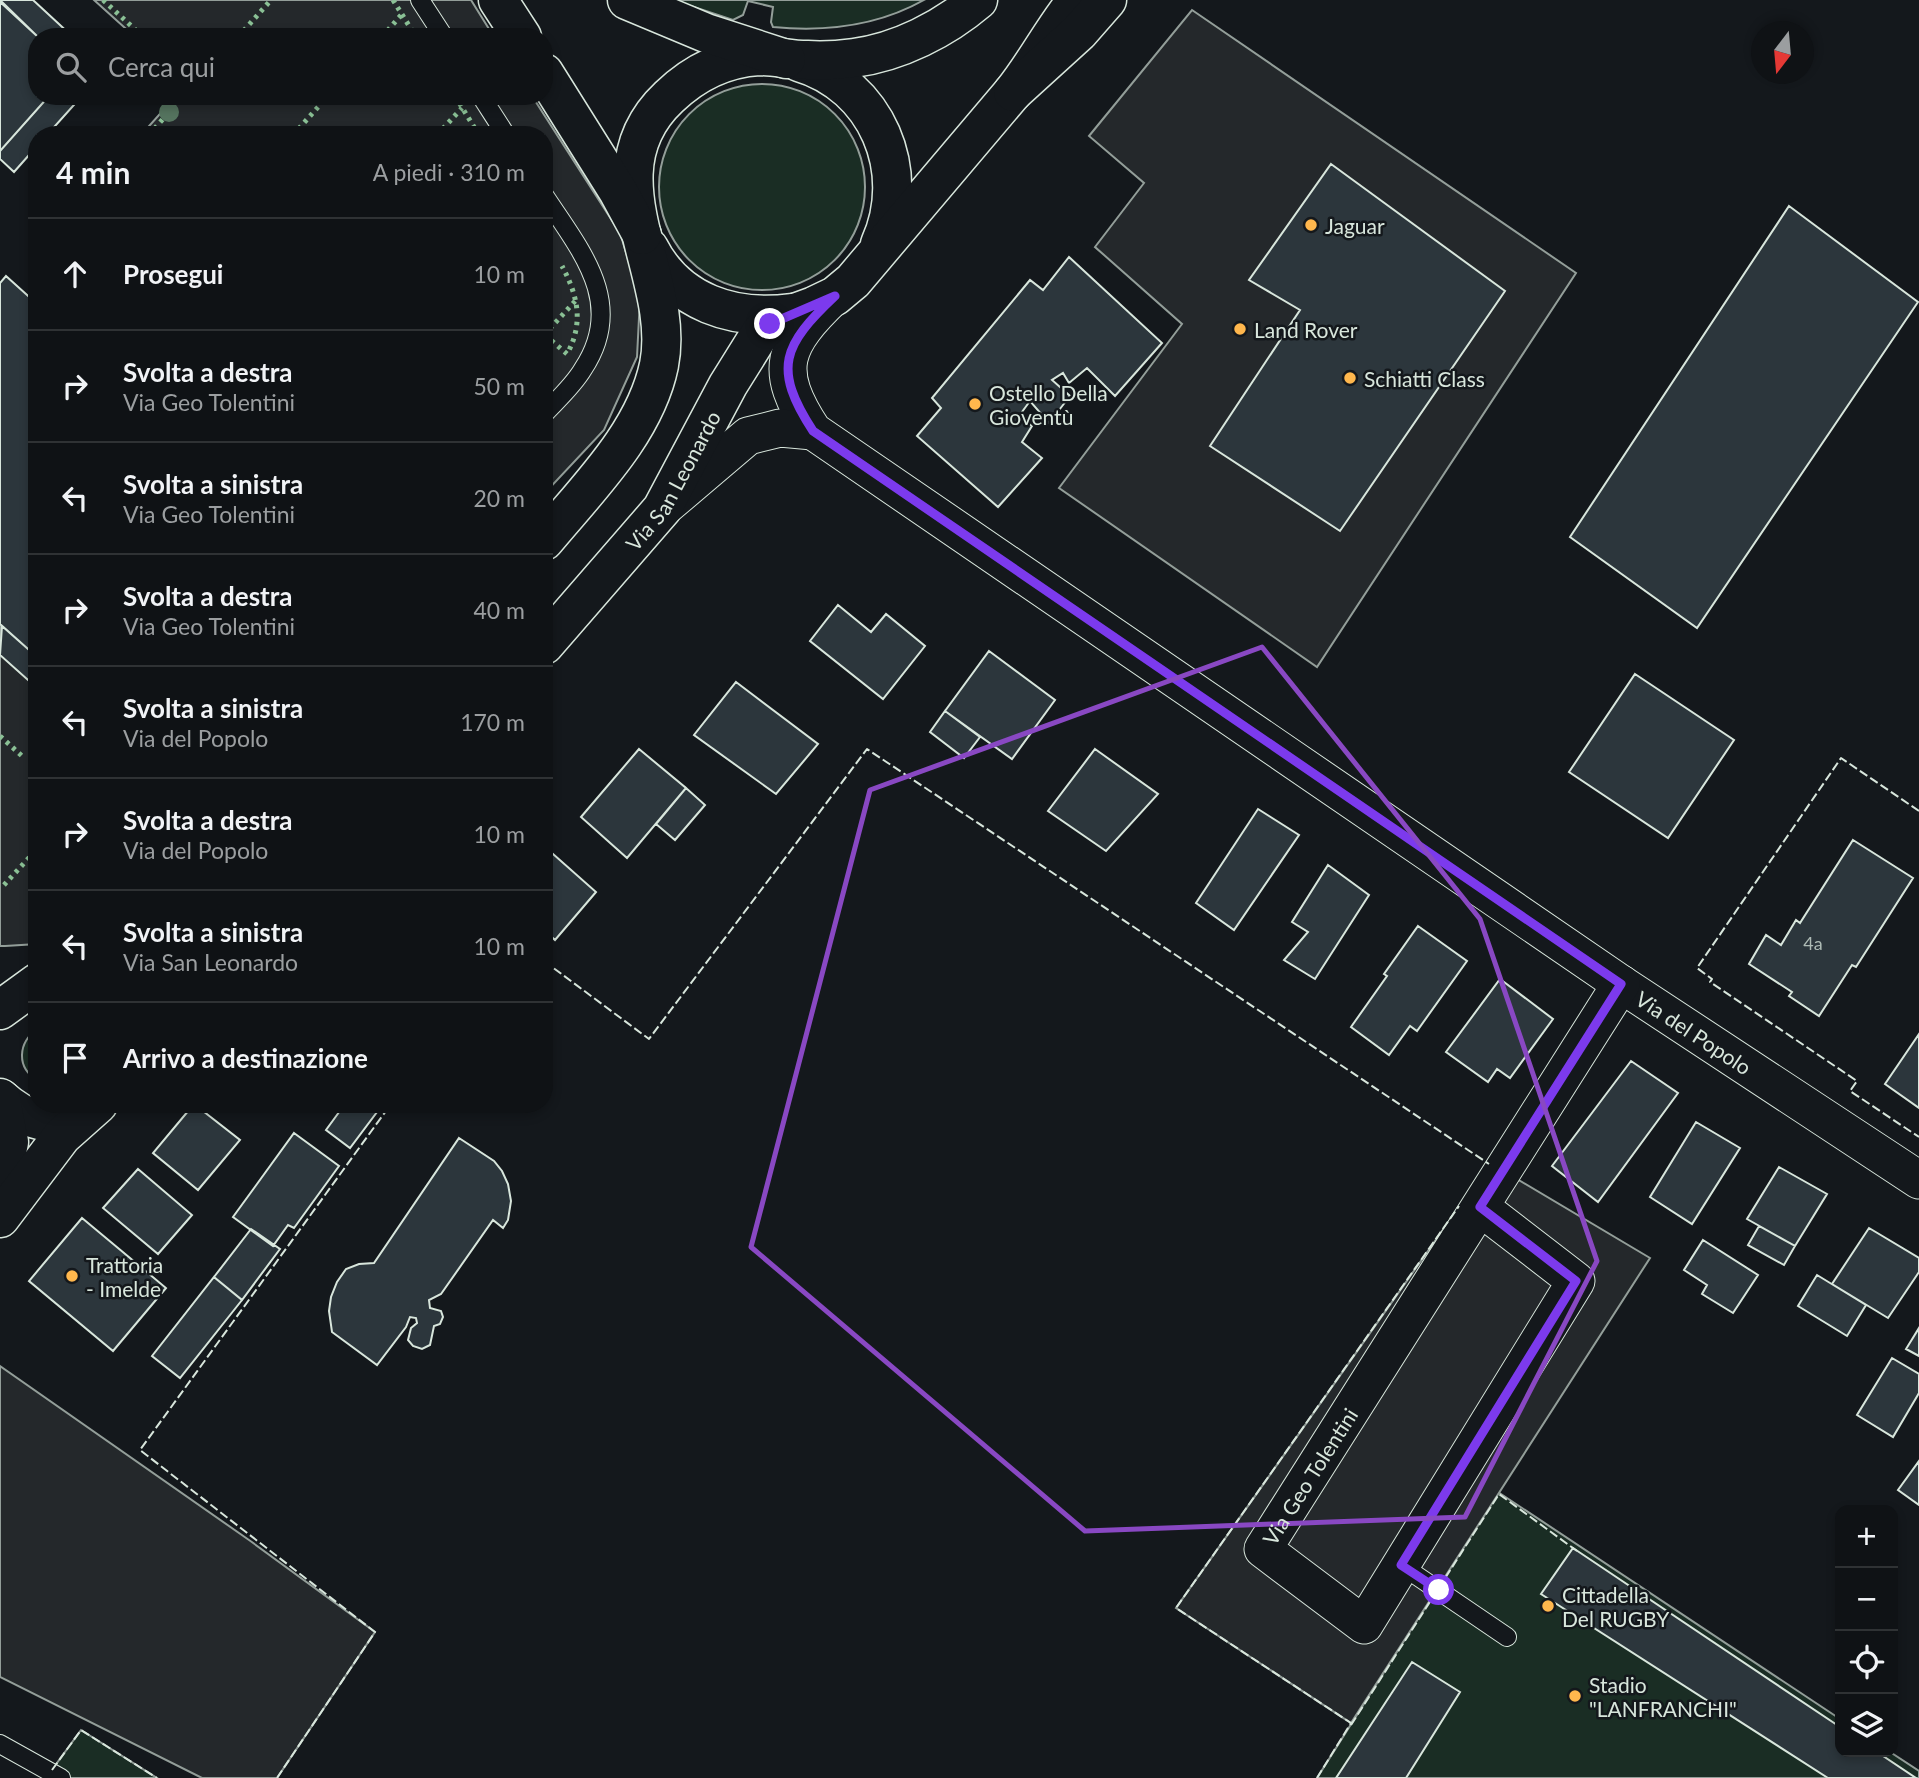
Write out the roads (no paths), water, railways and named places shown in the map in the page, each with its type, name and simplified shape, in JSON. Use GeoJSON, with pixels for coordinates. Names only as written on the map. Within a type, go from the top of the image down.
{"type":"FeatureCollection","features":[{"type":"Feature","properties":{"kind":"main road"},"geometry":{"type":"LineString","coordinates":[[499,0],[516,28]]}},
{"type":"Feature","properties":{"kind":"main road"},"geometry":{"type":"LineString","coordinates":[[627,0],[706,33],[786,59]]}},
{"type":"Feature","properties":{"kind":"main road","name":"Via San Leonardo"},"geometry":{"type":"LineString","coordinates":[[553,530],[632,431],[645,410],[654,386],[660,361],[660,323],[656,295],[635,212],[633,189],[639,144],[650,120],[666,99],[708,68],[734,60],[760,56],[839,60],[885,51],[931,32],[978,0]]}},
{"type":"Feature","properties":{"kind":"main road","name":"Via San Leonardo"},"geometry":{"type":"LineString","coordinates":[[553,635],[662,509],[753,342],[770,324],[835,296],[853,281],[1029,72],[1061,20],[1077,0]]}},
{"type":"Feature","properties":{"kind":"main road"},"geometry":{"type":"LineString","coordinates":[[1013,92],[1079,32],[1107,0]]}},
{"type":"Feature","properties":{"kind":"main road","name":"Via San Leonardo"},"geometry":{"type":"LineString","coordinates":[[786,59],[811,66],[845,86],[872,115],[884,138],[891,164],[893,190],[890,216],[881,241],[868,264]]}},
{"type":"Feature","properties":{"kind":"main road"},"geometry":{"type":"LineString","coordinates":[[553,87],[618,191],[642,235]]}},
{"type":"Feature","properties":{"kind":"main road","name":"Via San Leonardo"},"geometry":{"type":"LineString","coordinates":[[642,235],[666,273],[683,289],[702,301],[747,316],[792,313]]}},
{"type":"Feature","properties":{"kind":"main road"},"geometry":{"type":"LineString","coordinates":[[0,974],[28,980]]}},
{"type":"Feature","properties":{"kind":"main road"},"geometry":{"type":"LineString","coordinates":[[0,1010],[28,989]]}},
{"type":"Feature","properties":{"kind":"main road"},"geometry":{"type":"LineString","coordinates":[[0,1098],[19,1113],[40,1122],[63,1122],[82,1113]]}},
{"type":"Feature","properties":{"kind":"main road"},"geometry":{"type":"LineString","coordinates":[[0,1098],[9,1142],[0,1186]]}},
{"type":"Feature","properties":{"kind":"main road"},"geometry":{"type":"LineString","coordinates":[[0,1218],[62,1136],[87,1113]]}},
{"type":"Feature","properties":{"kind":"street","name":"Via del Popolo"},"geometry":{"type":"LineString","coordinates":[[835,296],[813,316],[795,338],[786,369],[796,404],[813,431],[1621,984],[1919,1180]]}},
{"type":"Feature","properties":{"kind":"street"},"geometry":{"type":"LineString","coordinates":[[662,509],[748,436],[780,428],[813,431]]}},
{"type":"Feature","properties":{"kind":"street","name":"Via Geo Tolentini"},"geometry":{"type":"LineString","coordinates":[[1480,1207],[1576,1281],[1364,1625],[1263,1549],[1621,984]]}},
{"type":"Feature","properties":{"kind":"lane"},"geometry":{"type":"LineString","coordinates":[[420,0],[438,28]]}},
{"type":"Feature","properties":{"kind":"lane"},"geometry":{"type":"LineString","coordinates":[[487,105],[500,126]]}},
{"type":"Feature","properties":{"kind":"lane"},"geometry":{"type":"LineString","coordinates":[[553,210],[592,273],[599,292],[601,313],[596,342],[588,360],[578,377],[553,404]]}},
{"type":"Feature","properties":{"kind":"lane"},"geometry":{"type":"LineString","coordinates":[[1401,1565],[1507,1637]]}},
{"type":"Feature","properties":{"kind":"lane"},"geometry":{"type":"LineString","coordinates":[[0,1744],[61,1778]]}},
{"type":"Feature","properties":{"kind":"place","name":"Jaguar"},"geometry":{"type":"Point","coordinates":[1311,225]}},
{"type":"Feature","properties":{"kind":"place","name":"Land Rover"},"geometry":{"type":"Point","coordinates":[1240,329]}},
{"type":"Feature","properties":{"kind":"place","name":"Schiatti Class"},"geometry":{"type":"Point","coordinates":[1350,378]}},
{"type":"Feature","properties":{"kind":"place","name":"Ostello Della Gioventù"},"geometry":{"type":"Point","coordinates":[975,404]}},
{"type":"Feature","properties":{"kind":"place","name":"Trattoria - Imelde"},"geometry":{"type":"Point","coordinates":[72,1276]}},
{"type":"Feature","properties":{"kind":"place","name":"Cittadella Del RUGBY"},"geometry":{"type":"Point","coordinates":[1548,1606]}},
{"type":"Feature","properties":{"kind":"place","name":"Stadio \"LANFRANCHI\""},"geometry":{"type":"Point","coordinates":[1575,1696]}}]}
